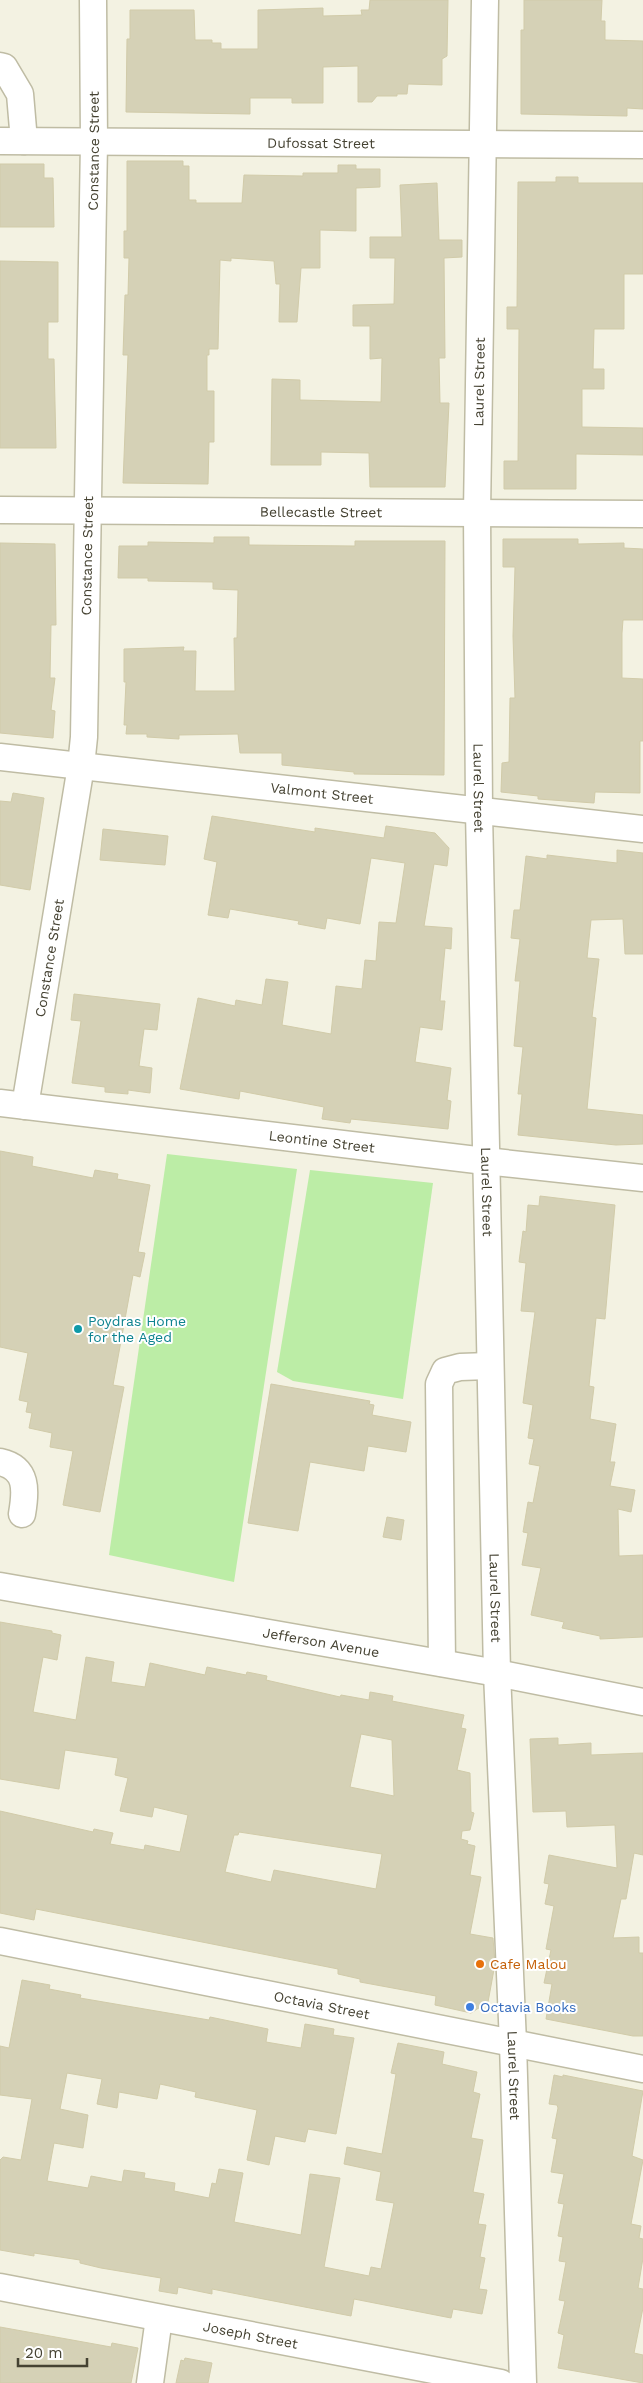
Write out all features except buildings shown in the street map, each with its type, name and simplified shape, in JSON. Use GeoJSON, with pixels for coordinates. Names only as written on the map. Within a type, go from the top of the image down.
{"type":"FeatureCollection","features":[{"type":"Feature","properties":{"kind":"street","name":"Constance Street"},"geometry":{"type":"LineString","coordinates":[[12,1105],[81,766],[84,737],[94,142],[93,0]]}},
{"type":"Feature","properties":{"kind":"street","name":"Laurel Street"},"geometry":{"type":"LineString","coordinates":[[485,0],[477,512],[478,812],[497,1673],[513,2043],[523,2383]]}},
{"type":"Feature","properties":{"kind":"street"},"geometry":{"type":"LineString","coordinates":[[0,66],[4,68],[20,94],[12,141]]}},
{"type":"Feature","properties":{"kind":"street","name":"Dufossat Street"},"geometry":{"type":"LineString","coordinates":[[12,141],[643,146]]}},
{"type":"Feature","properties":{"kind":"street","name":"Bellecastle Street"},"geometry":{"type":"LineString","coordinates":[[0,510],[643,514]]}},
{"type":"Feature","properties":{"kind":"street","name":"Valmont Street"},"geometry":{"type":"LineString","coordinates":[[0,757],[643,829]]}},
{"type":"Feature","properties":{"kind":"street","name":"Leontine Street"},"geometry":{"type":"LineString","coordinates":[[12,1105],[643,1178]]}},
{"type":"Feature","properties":{"kind":"street"},"geometry":{"type":"LineString","coordinates":[[442,1663],[438,1384],[445,1371],[460,1367],[490,1366]]}},
{"type":"Feature","properties":{"kind":"street"},"geometry":{"type":"LineString","coordinates":[[0,1462],[11,1464],[24,1478],[25,1496],[22,1514]]}},
{"type":"Feature","properties":{"kind":"street","name":"Jefferson Avenue"},"geometry":{"type":"LineString","coordinates":[[0,1586],[442,1663],[643,1702]]}},
{"type":"Feature","properties":{"kind":"street","name":"Octavia Street"},"geometry":{"type":"LineString","coordinates":[[0,1941],[643,2068]]}},
{"type":"Feature","properties":{"kind":"street","name":"Joseph Street"},"geometry":{"type":"LineString","coordinates":[[0,2287],[501,2383]]}},
{"type":"Feature","properties":{"kind":"street"},"geometry":{"type":"LineString","coordinates":[[150,2383],[159,2318]]}},
{"type":"Feature","properties":{"kind":"green space"},"geometry":{"type":"Polygon","coordinates":[[[167,1154],[297,1169],[234,1582],[109,1555],[167,1154]]]}},
{"type":"Feature","properties":{"kind":"green space"},"geometry":{"type":"Polygon","coordinates":[[[310,1170],[433,1183],[403,1399],[293,1381],[277,1372],[310,1170]]]}},
{"type":"Feature","properties":{"kind":"place","name":"Poydras Home for the Aged"},"geometry":{"type":"Point","coordinates":[78,1329]}},
{"type":"Feature","properties":{"kind":"place","name":"Cafe Malou"},"geometry":{"type":"Point","coordinates":[480,1964]}},
{"type":"Feature","properties":{"kind":"place","name":"Octavia Books"},"geometry":{"type":"Point","coordinates":[470,2007]}}]}
